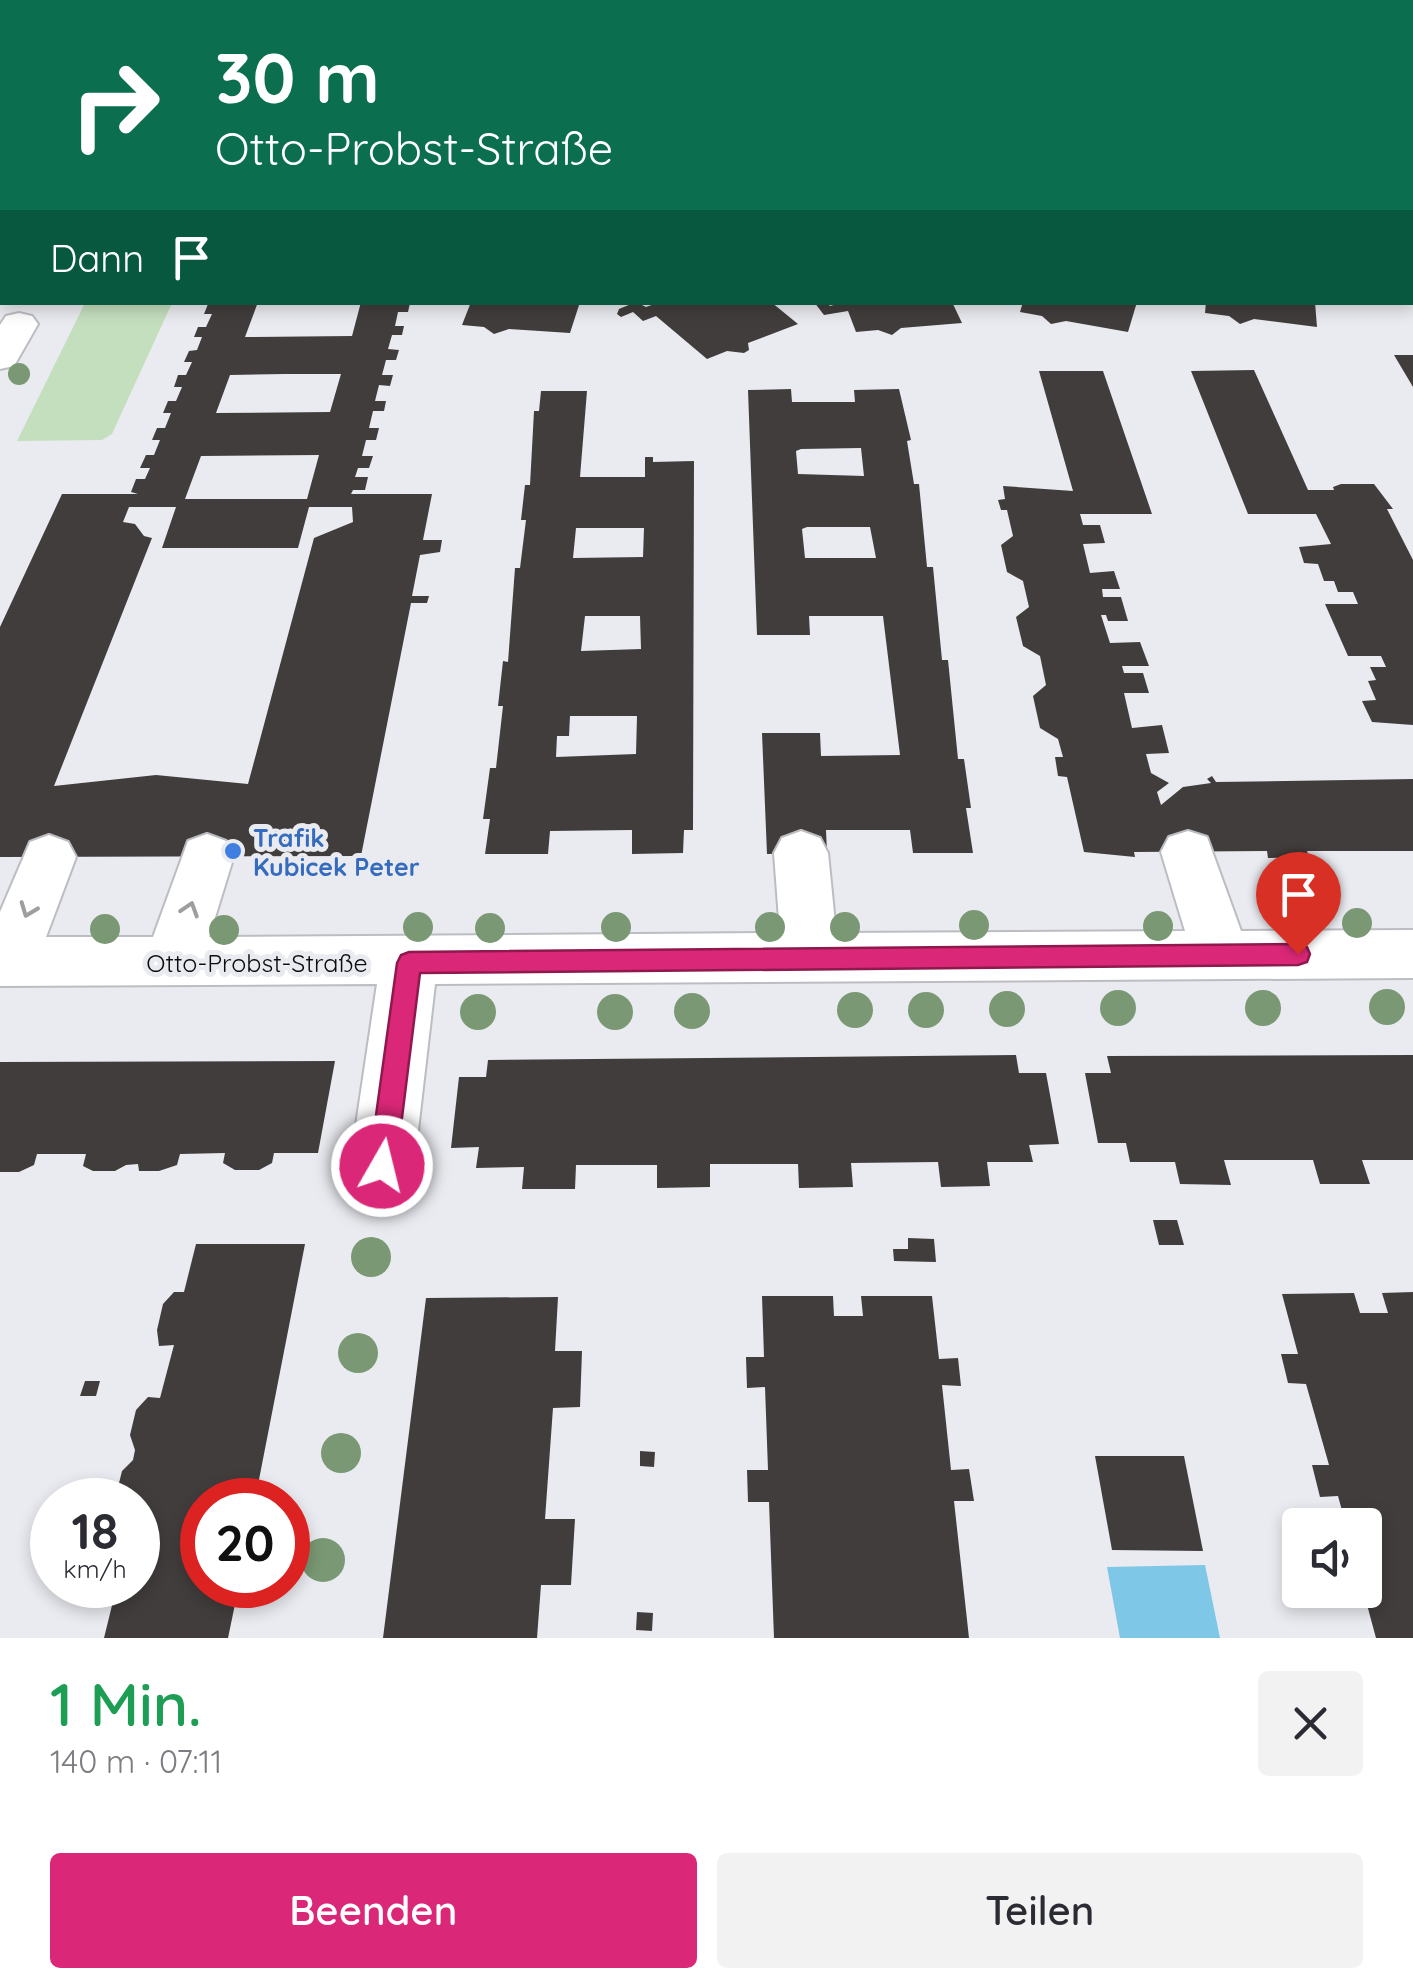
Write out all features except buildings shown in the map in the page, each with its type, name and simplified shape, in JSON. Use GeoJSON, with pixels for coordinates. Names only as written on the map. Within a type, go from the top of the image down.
{"type":"FeatureCollection","features":[{"type":"Feature","properties":{"kind":"street"},"geometry":{"type":"LineString","coordinates":[[0,358],[19,324]]}},
{"type":"Feature","properties":{"kind":"street"},"geometry":{"type":"LineString","coordinates":[[1188,852],[1221,955]]}},
{"type":"Feature","properties":{"kind":"street"},"geometry":{"type":"LineString","coordinates":[[801,853],[810,958]]}},
{"type":"Feature","properties":{"kind":"street"},"geometry":{"type":"LineString","coordinates":[[174,961],[207,856]]}},
{"type":"Feature","properties":{"kind":"street"},"geometry":{"type":"LineString","coordinates":[[4,962],[49,857]]}},
{"type":"Feature","properties":{"kind":"street","name":"Otto-Probst-Straße"},"geometry":{"type":"LineString","coordinates":[[4,962],[409,963],[1413,954]]}},
{"type":"Feature","properties":{"kind":"street"},"geometry":{"type":"LineString","coordinates":[[382,1166],[409,963]]}},
{"type":"Feature","properties":{"kind":"green space"},"geometry":{"type":"Polygon","coordinates":[[[84,305],[171,305],[112,434],[102,440],[17,441],[84,305]]]}},
{"type":"Feature","properties":{"kind":"water"},"geometry":{"type":"Polygon","coordinates":[[[1205,1565],[1220,1638],[1120,1638],[1107,1567],[1205,1565]]]}},
{"type":"Feature","properties":{"kind":"place","name":"Trafik Kubicek Peter"},"geometry":{"type":"Point","coordinates":[233,851]}},
{"type":"Feature","properties":{"kind":"route"},"geometry":{"type":"LineString","coordinates":[[382,1166],[409,963],[1298,954]]}}]}
